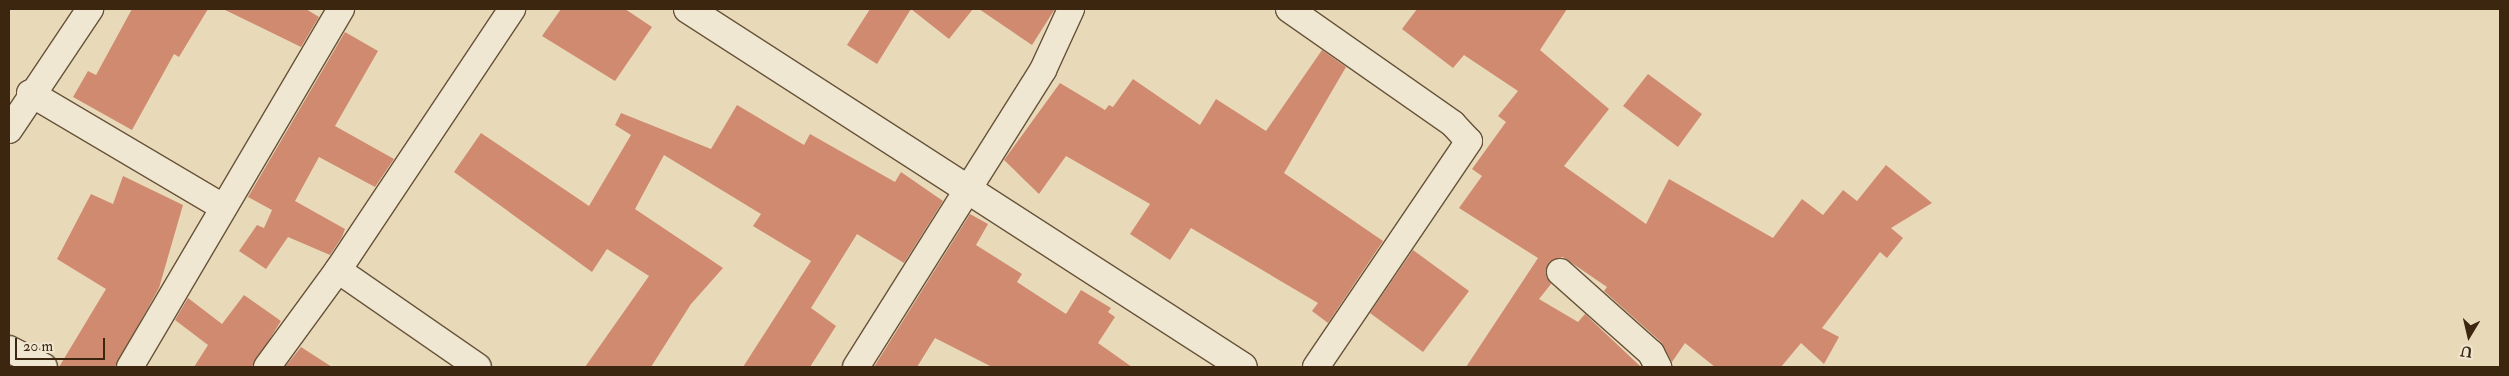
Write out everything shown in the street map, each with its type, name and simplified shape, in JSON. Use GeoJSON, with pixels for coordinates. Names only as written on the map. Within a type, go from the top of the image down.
{"type":"FeatureCollection","features":[{"type":"Feature","properties":{"kind":"street"},"geometry":{"type":"LineString","coordinates":[[130,367],[221,206],[341,9]]}},
{"type":"Feature","properties":{"kind":"street"},"geometry":{"type":"LineString","coordinates":[[267,367],[338,270],[512,9]]}},
{"type":"Feature","properties":{"kind":"street"},"geometry":{"type":"LineString","coordinates":[[688,9],[966,186],[1243,367]]}},
{"type":"Feature","properties":{"kind":"street"},"geometry":{"type":"LineString","coordinates":[[856,367],[966,186],[1043,70],[1071,9]]}},
{"type":"Feature","properties":{"kind":"street"},"geometry":{"type":"LineString","coordinates":[[1289,9],[1454,124],[1469,141],[1316,367]]}},
{"type":"Feature","properties":{"kind":"street"},"geometry":{"type":"LineString","coordinates":[[9,130],[83,11]]}},
{"type":"Feature","properties":{"kind":"street"},"geometry":{"type":"LineString","coordinates":[[30,94],[221,206]]}},
{"type":"Feature","properties":{"kind":"street"},"geometry":{"type":"LineString","coordinates":[[338,270],[478,367]]}},
{"type":"Feature","properties":{"kind":"street"},"geometry":{"type":"LineString","coordinates":[[1560,272],[1650,353],[1658,367]]}},
{"type":"Feature","properties":{"kind":"street"},"geometry":{"type":"LineString","coordinates":[[9,349],[44,367]]}},
{"type":"Feature","properties":{"kind":"building"},"geometry":{"type":"Polygon","coordinates":[[[132,9],[208,9],[179,57],[174,54],[132,130],[73,97],[88,71],[96,75],[132,9]]]}},
{"type":"Feature","properties":{"kind":"building"},"geometry":{"type":"Polygon","coordinates":[[[223,9],[306,9],[319,17],[301,47],[223,9]]]}},
{"type":"Feature","properties":{"kind":"building"},"geometry":{"type":"Polygon","coordinates":[[[561,9],[625,9],[652,27],[615,81],[542,36],[561,9]]]}},
{"type":"Feature","properties":{"kind":"building"},"geometry":{"type":"Polygon","coordinates":[[[870,9],[911,9],[877,64],[847,45],[870,9]]]}},
{"type":"Feature","properties":{"kind":"building"},"geometry":{"type":"Polygon","coordinates":[[[911,9],[973,9],[949,39],[911,9]]]}},
{"type":"Feature","properties":{"kind":"building"},"geometry":{"type":"Polygon","coordinates":[[[979,9],[1055,9],[1032,45],[979,9]]]}},
{"type":"Feature","properties":{"kind":"building"},"geometry":{"type":"Polygon","coordinates":[[[1417,9],[1567,9],[1540,50],[1609,109],[1564,166],[1646,224],[1669,179],[1773,238],[1802,199],[1823,215],[1843,190],[1857,201],[1886,165],[1932,203],[1891,228],[1903,238],[1887,258],[1880,252],[1822,328],[1839,337],[1824,364],[1801,343],[1781,367],[1715,367],[1685,343],[1672,362],[1661,342],[1604,291],[1607,287],[1563,257],[1549,262],[1546,276],[1551,284],[1539,299],[1578,322],[1585,314],[1641,367],[1466,367],[1538,258],[1459,208],[1482,176],[1472,169],[1506,122],[1498,116],[1518,91],[1464,55],[1453,68],[1402,29],[1417,9]]]}},
{"type":"Feature","properties":{"kind":"building"},"geometry":{"type":"Polygon","coordinates":[[[345,32],[378,51],[335,126],[394,159],[375,187],[319,157],[295,201],[345,229],[342,237],[330,255],[288,237],[266,269],[239,251],[257,225],[264,228],[272,210],[248,197],[345,32]]]}},
{"type":"Feature","properties":{"kind":"building"},"geometry":{"type":"Polygon","coordinates":[[[1322,50],[1346,67],[1284,173],[1383,241],[1328,323],[1312,311],[1318,303],[1191,228],[1170,260],[1130,234],[1150,204],[1066,156],[1039,194],[1004,160],[1060,83],[1105,110],[1109,105],[1113,107],[1133,79],[1200,125],[1216,99],[1266,131],[1322,50]]]}},
{"type":"Feature","properties":{"kind":"building"},"geometry":{"type":"Polygon","coordinates":[[[1648,74],[1702,114],[1678,147],[1623,106],[1648,74]]]}},
{"type":"Feature","properties":{"kind":"building"},"geometry":{"type":"Polygon","coordinates":[[[737,105],[804,145],[810,134],[895,182],[901,172],[943,201],[904,263],[857,234],[811,308],[836,326],[810,367],[743,367],[811,261],[753,226],[761,214],[664,155],[635,209],[723,268],[691,304],[651,367],[585,367],[649,276],[607,249],[592,272],[454,172],[481,133],[589,206],[631,135],[615,125],[621,113],[711,149],[737,105]]]}},
{"type":"Feature","properties":{"kind":"building"},"geometry":{"type":"Polygon","coordinates":[[[123,176],[183,205],[159,288],[115,367],[59,367],[106,289],[57,259],[91,194],[113,204],[123,176]]]}},
{"type":"Feature","properties":{"kind":"building"},"geometry":{"type":"Polygon","coordinates":[[[970,214],[988,224],[976,245],[1022,274],[1017,282],[1066,314],[1081,290],[1111,308],[1108,312],[1115,317],[1098,343],[1132,367],[992,367],[935,338],[917,367],[874,367],[970,214]]]}},
{"type":"Feature","properties":{"kind":"building"},"geometry":{"type":"Polygon","coordinates":[[[1413,250],[1469,291],[1423,352],[1370,313],[1413,250]]]}},
{"type":"Feature","properties":{"kind":"building"},"geometry":{"type":"Polygon","coordinates":[[[244,295],[281,321],[252,367],[194,367],[208,345],[175,320],[188,298],[222,324],[244,295]]]}},
{"type":"Feature","properties":{"kind":"building"},"geometry":{"type":"Polygon","coordinates":[[[301,347],[332,367],[285,367],[301,347]]]}}]}
